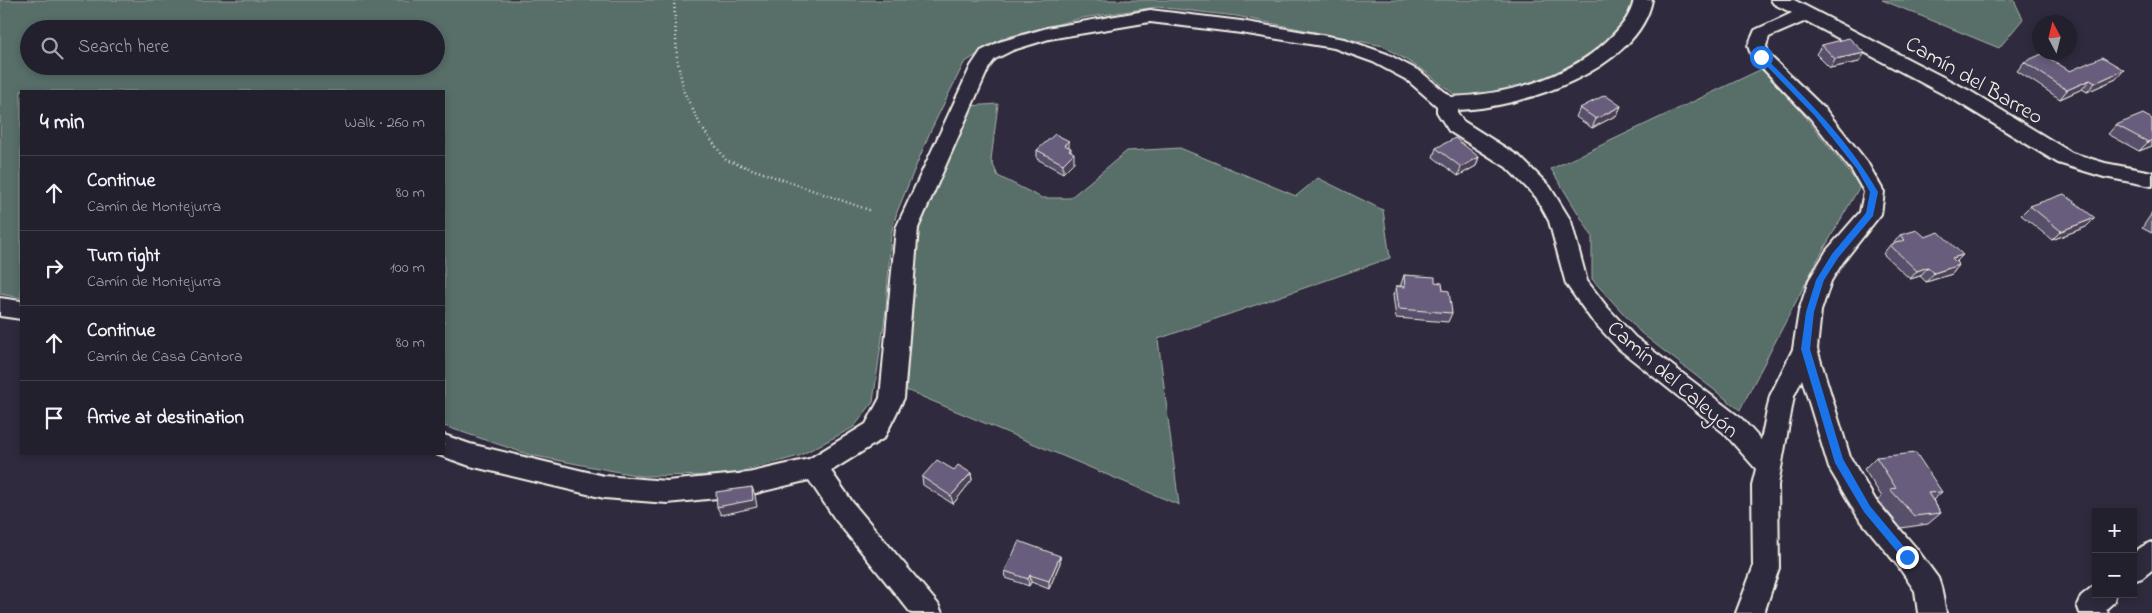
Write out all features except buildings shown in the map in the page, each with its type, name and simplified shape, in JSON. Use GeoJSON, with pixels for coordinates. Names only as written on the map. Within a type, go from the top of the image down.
{"type":"FeatureCollection","features":[{"type":"Feature","properties":{"kind":"street"},"geometry":{"type":"LineString","coordinates":[[445,446],[470,455],[604,487],[667,492],[748,484],[815,468],[875,431],[892,398],[907,228],[968,90],[988,55],[1006,46],[1048,34],[1150,16],[1241,27],[1337,43],[1380,58],[1414,76],[1447,104],[1494,99],[1561,81],[1594,60],[1623,38],[1640,16],[1643,0]]}},
{"type":"Feature","properties":{"kind":"street","name":"Camín del Barreo"},"geometry":{"type":"LineString","coordinates":[[1780,0],[1954,92],[2065,158],[2104,170],[2152,179]]}},
{"type":"Feature","properties":{"kind":"street"},"geometry":{"type":"LineString","coordinates":[[1750,613],[1766,568],[1765,485],[1782,396],[1806,349],[1810,312],[1820,280],[1835,256],[1870,214],[1874,192],[1860,167],[1818,114],[1761,57],[1757,46],[1760,34],[1806,14]]}},
{"type":"Feature","properties":{"kind":"street","name":"Camín del Caleyón"},"geometry":{"type":"LineString","coordinates":[[1447,104],[1446,112],[1456,126],[1513,162],[1542,192],[1560,221],[1577,284],[1599,313],[1627,342],[1733,426],[1770,466]]}},
{"type":"Feature","properties":{"kind":"street"},"geometry":{"type":"LineString","coordinates":[[0,306],[20,310]]}},
{"type":"Feature","properties":{"kind":"street"},"geometry":{"type":"LineString","coordinates":[[1806,349],[1838,460],[1867,509],[1907,557],[1928,587],[1932,613]]}},
{"type":"Feature","properties":{"kind":"street"},"geometry":{"type":"LineString","coordinates":[[815,468],[844,511],[928,613]]}},
{"type":"Feature","properties":{"kind":"street"},"geometry":{"type":"LineString","coordinates":[[2094,613],[2091,606],[2099,598]]}},
{"type":"Feature","properties":{"kind":"path"},"geometry":{"type":"LineString","coordinates":[[674,0],[678,57],[684,93],[710,144],[726,160],[872,211]]}},
{"type":"Feature","properties":{"kind":"green space"},"geometry":{"type":"Polygon","coordinates":[[[0,0],[1633,0],[1633,9],[1621,26],[1593,52],[1538,83],[1481,96],[1456,96],[1426,72],[1383,46],[1236,16],[1157,7],[1082,18],[1003,38],[964,63],[930,132],[897,212],[891,234],[886,309],[873,402],[854,427],[799,456],[729,475],[640,476],[530,455],[445,426],[445,90],[20,90],[20,298],[0,294],[0,0]]]}},
{"type":"Feature","properties":{"kind":"green space"},"geometry":{"type":"Polygon","coordinates":[[[1882,0],[2014,0],[2023,19],[1999,48],[1882,0]]]}},
{"type":"Feature","properties":{"kind":"green space"},"geometry":{"type":"Polygon","coordinates":[[[1766,67],[1860,186],[1818,259],[1740,410],[1641,333],[1592,279],[1592,236],[1551,169],[1766,67]]]}},
{"type":"Feature","properties":{"kind":"green space"},"geometry":{"type":"Polygon","coordinates":[[[998,104],[991,160],[998,176],[1042,198],[1070,198],[1127,151],[1180,148],[1296,196],[1318,178],[1383,210],[1390,258],[1158,339],[1179,505],[906,390],[916,227],[968,106],[998,104]]]}},
{"type":"Feature","properties":{"kind":"route"},"geometry":{"type":"LineString","coordinates":[[1761,57],[1818,114],[1860,167],[1874,192],[1870,214],[1835,256],[1820,280],[1810,312],[1806,349],[1815,386],[1838,460],[1867,509],[1907,557]]}}]}
